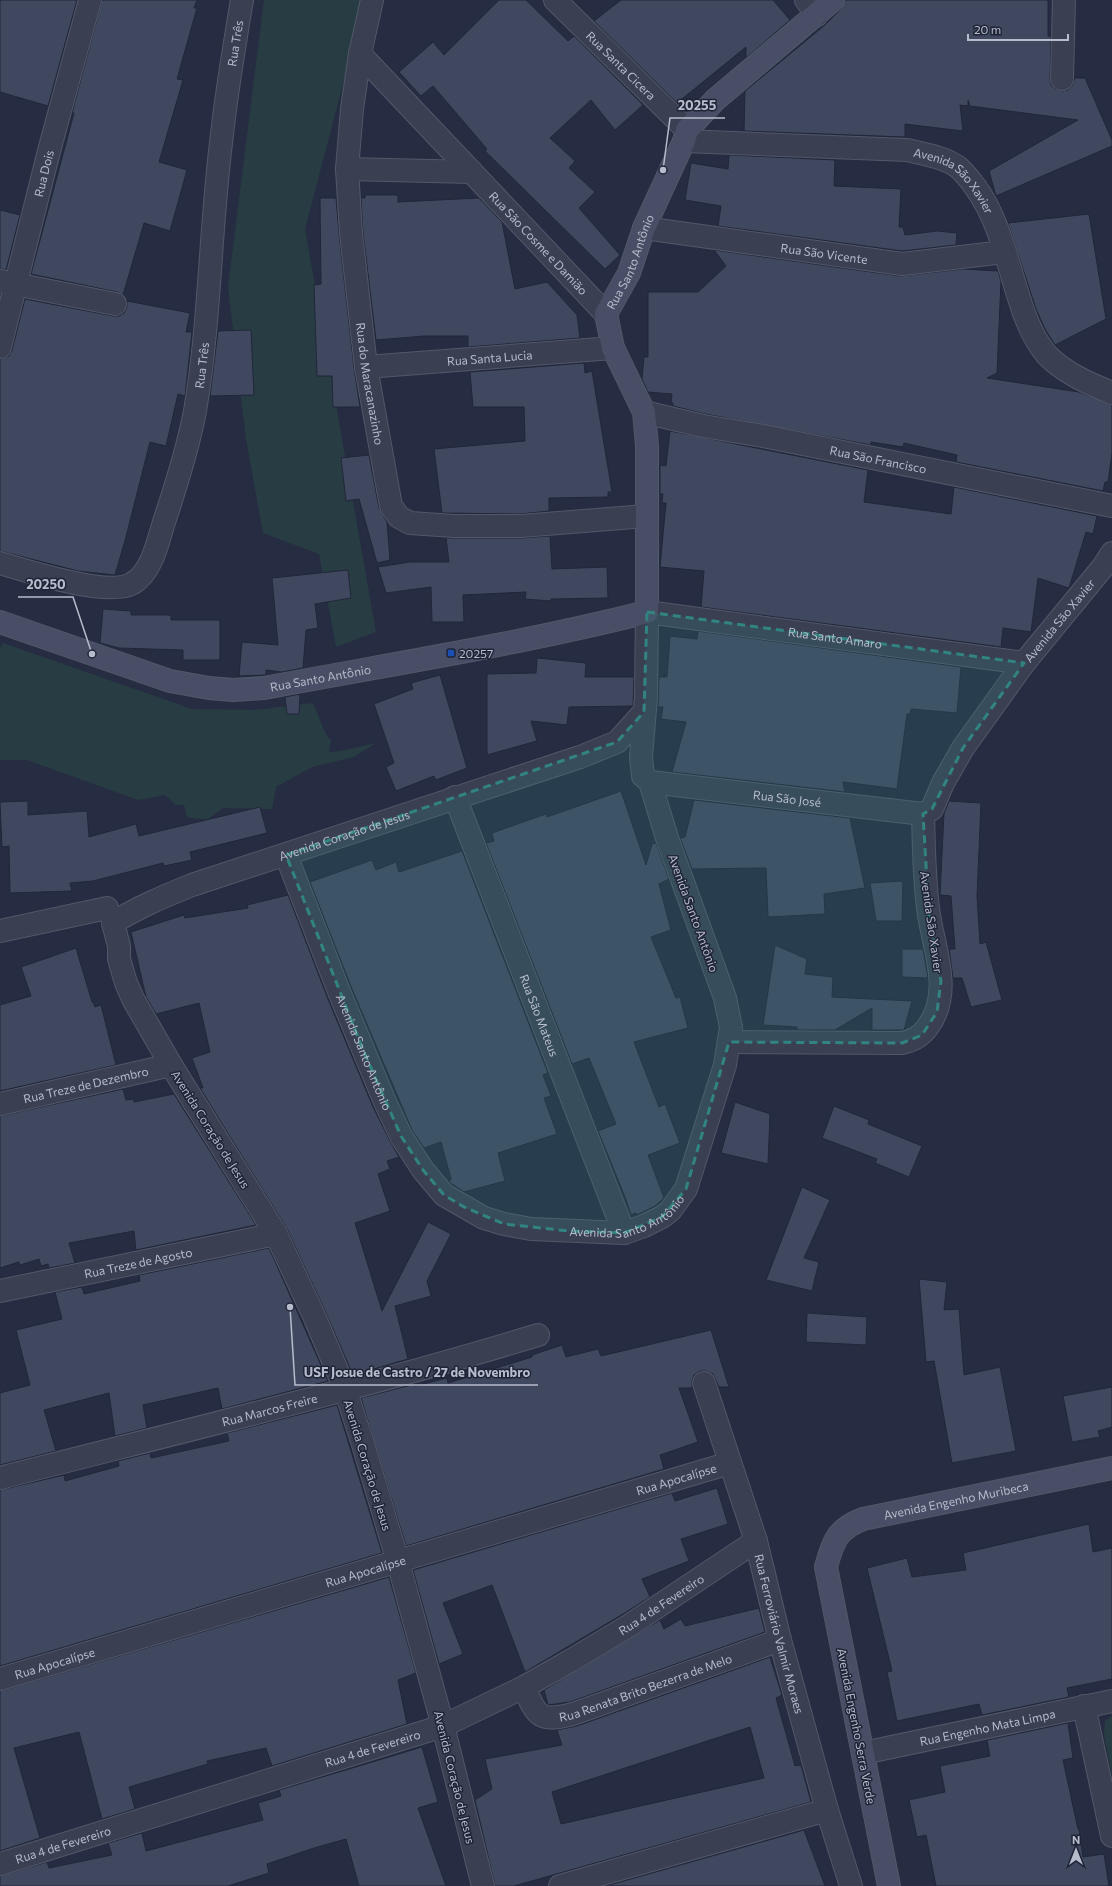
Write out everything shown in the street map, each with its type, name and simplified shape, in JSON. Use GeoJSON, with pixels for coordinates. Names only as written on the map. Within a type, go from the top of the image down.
{"type":"FeatureCollection","features":[{"type":"Feature","properties":{"kind":"main road","name":"Rua Santo Antônio"},"geometry":{"type":"LineString","coordinates":[[0,622],[170,681],[209,688],[233,690],[264,688],[475,649],[575,630],[647,612],[647,446],[644,412],[613,348],[606,314],[629,273],[644,228],[685,136],[715,100],[811,7],[833,0]]}},
{"type":"Feature","properties":{"kind":"main road","name":"Avenida Engenho Muribeca"},"geometry":{"type":"LineString","coordinates":[[826,1567],[833,1541],[839,1534],[854,1523],[863,1519],[1112,1468]]}},
{"type":"Feature","properties":{"kind":"main road","name":"Avenida Engenho Serra Verde"},"geometry":{"type":"LineString","coordinates":[[826,1567],[889,1886]]}},
{"type":"Feature","properties":{"kind":"street","name":"Rua Dois"},"geometry":{"type":"LineString","coordinates":[[0,347],[8,283],[49,151],[90,0]]}},
{"type":"Feature","properties":{"kind":"street","name":"Rua Três"},"geometry":{"type":"LineString","coordinates":[[0,563],[86,585],[119,588],[132,584],[142,575],[157,544],[176,486],[194,413],[203,354],[221,143],[242,0]]}},
{"type":"Feature","properties":{"kind":"street","name":"Rua do Maracanazinho"},"geometry":{"type":"LineString","coordinates":[[372,0],[360,54],[352,109],[347,169],[351,233],[366,366],[388,498],[394,511],[402,520],[415,524],[521,526],[646,516]]}},
{"type":"Feature","properties":{"kind":"street","name":"Rua Santa Cicera"},"geometry":{"type":"LineString","coordinates":[[555,0],[685,136]]}},
{"type":"Feature","properties":{"kind":"street"},"geometry":{"type":"LineString","coordinates":[[1062,79],[1064,0]]}},
{"type":"Feature","properties":{"kind":"street","name":"Rua São Cosme e Damião"},"geometry":{"type":"LineString","coordinates":[[360,54],[606,314]]}},
{"type":"Feature","properties":{"kind":"street","name":"Avenida São Xavier"},"geometry":{"type":"LineString","coordinates":[[685,136],[907,150],[938,158],[958,167],[971,180],[984,199],[999,232],[1024,316],[1033,334],[1047,355],[1066,370],[1087,382],[1112,393]]}},
{"type":"Feature","properties":{"kind":"street"},"geometry":{"type":"LineString","coordinates":[[347,169],[472,172]]}},
{"type":"Feature","properties":{"kind":"street","name":"Rua São Vicente"},"geometry":{"type":"LineString","coordinates":[[644,228],[902,264],[1004,252]]}},
{"type":"Feature","properties":{"kind":"street"},"geometry":{"type":"LineString","coordinates":[[8,283],[115,304]]}},
{"type":"Feature","properties":{"kind":"street","name":"Rua Santa Lucia"},"geometry":{"type":"LineString","coordinates":[[366,366],[613,348]]}},
{"type":"Feature","properties":{"kind":"street","name":"Rua São Francisco"},"geometry":{"type":"LineString","coordinates":[[644,412],[703,426],[764,436],[1112,506]]}},
{"type":"Feature","properties":{"kind":"street","name":"Avenida São Xavier"},"geometry":{"type":"LineString","coordinates":[[729,1042],[804,1041],[886,1044],[912,1042],[922,1034],[937,1012],[941,981],[929,916],[925,873],[923,814],[932,809],[943,783],[962,748],[1024,662],[1103,567],[1112,553]]}},
{"type":"Feature","properties":{"kind":"street","name":"Rua Santo Amaro"},"geometry":{"type":"LineString","coordinates":[[647,612],[1024,662]]}},
{"type":"Feature","properties":{"kind":"street","name":"Rua Santo Antônio"},"geometry":{"type":"LineString","coordinates":[[644,712],[647,612]]}},
{"type":"Feature","properties":{"kind":"street","name":"Avenida Santo Antônio"},"geometry":{"type":"LineString","coordinates":[[286,855],[340,994],[385,1102],[401,1136],[419,1165],[444,1195],[484,1218],[504,1224],[531,1229],[624,1233],[644,1226],[670,1211],[686,1189],[725,1065],[731,1027],[725,998],[667,838],[650,782],[643,776],[641,757],[644,712]]}},
{"type":"Feature","properties":{"kind":"street","name":"Avenida Coração de Jesus"},"geometry":{"type":"LineString","coordinates":[[483,1886],[443,1726],[398,1562],[345,1389],[315,1318],[276,1234],[171,1065],[126,983],[119,959],[119,946],[113,923],[145,905],[192,885],[580,757],[617,742],[644,712]]}},
{"type":"Feature","properties":{"kind":"street","name":"Rua São José"},"geometry":{"type":"LineString","coordinates":[[650,782],[923,814]]}},
{"type":"Feature","properties":{"kind":"street","name":"Rua São Mateus"},"geometry":{"type":"LineString","coordinates":[[455,797],[624,1233]]}},
{"type":"Feature","properties":{"kind":"street"},"geometry":{"type":"LineString","coordinates":[[0,931],[107,908]]}},
{"type":"Feature","properties":{"kind":"street","name":"Rua Treze de Dezembro"},"geometry":{"type":"LineString","coordinates":[[0,1104],[171,1065]]}},
{"type":"Feature","properties":{"kind":"street","name":"Rua Treze de Agosto"},"geometry":{"type":"LineString","coordinates":[[0,1291],[276,1234]]}},
{"type":"Feature","properties":{"kind":"street","name":"Rua Marcos Freire"},"geometry":{"type":"LineString","coordinates":[[0,1478],[345,1389],[538,1336]]}},
{"type":"Feature","properties":{"kind":"street","name":"Rua Ferroviário Valmir Moraes"},"geometry":{"type":"LineString","coordinates":[[704,1383],[756,1541],[780,1640],[827,1810],[851,1886]]}},
{"type":"Feature","properties":{"kind":"street","name":"Rua Apocalípse"},"geometry":{"type":"LineString","coordinates":[[0,1679],[730,1463]]}},
{"type":"Feature","properties":{"kind":"street","name":"Rua 4 de Fevereiro"},"geometry":{"type":"LineString","coordinates":[[0,1864],[443,1726],[524,1687],[630,1625],[756,1541]]}},
{"type":"Feature","properties":{"kind":"street","name":"Rua Renata Brito Bezerra de Melo"},"geometry":{"type":"LineString","coordinates":[[524,1687],[529,1700],[538,1713],[546,1718],[559,1717],[573,1714],[686,1675],[780,1640]]}},
{"type":"Feature","properties":{"kind":"street","name":"Rua Engenho Mata Limpa"},"geometry":{"type":"LineString","coordinates":[[863,1753],[1112,1701]]}},
{"type":"Feature","properties":{"kind":"street"},"geometry":{"type":"LineString","coordinates":[[1084,1706],[1112,1836]]}},
{"type":"Feature","properties":{"kind":"street"},"geometry":{"type":"LineString","coordinates":[[560,1886],[827,1810]]}},
{"type":"Feature","properties":{"kind":"highlighted area"},"geometry":{"type":"Polygon","coordinates":[[[647,612],[1024,663],[963,748],[932,809],[923,814],[929,916],[941,981],[937,1012],[931,1022],[922,1035],[902,1043],[729,1042],[686,1189],[662,1217],[624,1233],[569,1231],[504,1224],[464,1207],[444,1195],[423,1170],[401,1136],[363,1050],[286,855],[617,742],[644,712],[647,612]]]}},
{"type":"Feature","properties":{"kind":"shaded area"},"geometry":{"type":"Polygon","coordinates":[[[264,0],[365,0],[305,229],[376,632],[336,647],[319,554],[263,533],[246,439],[228,287],[264,0]]]}},
{"type":"Feature","properties":{"kind":"shaded area"},"geometry":{"type":"Polygon","coordinates":[[[3,643],[192,709],[255,710],[313,703],[325,732],[331,741],[329,752],[341,751],[376,743],[354,757],[312,767],[276,787],[272,809],[223,808],[207,820],[187,817],[184,805],[176,805],[165,795],[138,800],[27,760],[0,760],[0,648],[3,643]]]}},
{"type":"Feature","properties":{"kind":"shaded area"},"geometry":{"type":"Polygon","coordinates":[[[1112,1716],[1112,1775],[1104,1735],[1105,1721],[1112,1716]]]}},
{"type":"Feature","properties":{"kind":"building"},"geometry":{"type":"Polygon","coordinates":[[[0,0],[77,0],[48,106],[0,92],[0,0]]]}},
{"type":"Feature","properties":{"kind":"building"},"geometry":{"type":"Polygon","coordinates":[[[102,0],[197,0],[194,8],[197,8],[177,79],[183,80],[159,162],[187,170],[170,231],[144,223],[123,295],[117,292],[31,274],[74,113],[72,113],[102,0]]]}},
{"type":"Feature","properties":{"kind":"building"},"geometry":{"type":"Polygon","coordinates":[[[499,0],[526,0],[568,41],[574,36],[643,105],[615,130],[591,100],[550,138],[575,161],[569,168],[595,192],[579,208],[620,255],[605,269],[485,151],[487,149],[433,86],[421,96],[399,72],[433,42],[444,55],[499,0]]]}},
{"type":"Feature","properties":{"kind":"building"},"geometry":{"type":"Polygon","coordinates":[[[621,0],[773,0],[790,20],[746,58],[746,47],[677,103],[594,21],[621,0]]]}},
{"type":"Feature","properties":{"kind":"building"},"geometry":{"type":"Polygon","coordinates":[[[845,0],[1048,0],[1048,36],[1051,36],[1051,85],[1055,89],[1062,91],[1068,90],[1072,86],[1075,78],[1085,78],[1112,140],[1112,146],[996,196],[989,171],[1078,120],[970,106],[968,100],[968,106],[960,105],[963,131],[905,124],[905,137],[744,131],[745,91],[825,25],[841,9],[845,0]]]}},
{"type":"Feature","properties":{"kind":"building"},"geometry":{"type":"Polygon","coordinates":[[[729,155],[835,160],[834,186],[901,189],[899,227],[903,227],[905,235],[937,231],[957,233],[956,245],[902,251],[718,226],[721,206],[685,200],[691,163],[728,169],[729,155]]]}},
{"type":"Feature","properties":{"kind":"building"},"geometry":{"type":"Polygon","coordinates":[[[365,195],[398,195],[398,202],[479,198],[502,222],[515,289],[547,282],[577,315],[580,338],[468,347],[468,336],[424,336],[376,340],[363,232],[361,198],[365,198],[365,195]]]}},
{"type":"Feature","properties":{"kind":"building"},"geometry":{"type":"Polygon","coordinates":[[[320,198],[336,198],[354,368],[360,407],[333,407],[332,376],[317,376],[314,285],[321,284],[320,198]]]}},
{"type":"Feature","properties":{"kind":"building"},"geometry":{"type":"Polygon","coordinates":[[[0,210],[20,215],[6,270],[0,269],[0,210]]]}},
{"type":"Feature","properties":{"kind":"building"},"geometry":{"type":"Polygon","coordinates":[[[1089,214],[1106,319],[1055,345],[1045,329],[1036,309],[1008,223],[1089,214]]]}},
{"type":"Feature","properties":{"kind":"building"},"geometry":{"type":"Polygon","coordinates":[[[714,250],[900,276],[963,269],[998,271],[1001,281],[997,373],[987,378],[1079,392],[1112,405],[1112,453],[1108,482],[1105,482],[1103,491],[956,462],[957,455],[904,443],[903,447],[871,442],[871,445],[705,414],[673,406],[673,403],[671,403],[672,394],[648,392],[642,379],[644,357],[648,357],[648,292],[698,292],[726,266],[714,250]]]}},
{"type":"Feature","properties":{"kind":"building"},"geometry":{"type":"Polygon","coordinates":[[[25,299],[113,316],[119,316],[124,313],[127,307],[127,301],[190,313],[186,332],[192,332],[185,396],[178,394],[166,446],[150,442],[115,575],[78,571],[0,551],[0,359],[9,356],[12,350],[25,299]]]}},
{"type":"Feature","properties":{"kind":"building"},"geometry":{"type":"Polygon","coordinates":[[[251,330],[254,395],[210,396],[218,331],[251,330]]]}},
{"type":"Feature","properties":{"kind":"building"},"geometry":{"type":"Polygon","coordinates":[[[584,363],[585,373],[592,371],[612,492],[608,492],[608,497],[549,498],[549,511],[520,514],[442,513],[434,449],[525,441],[524,407],[473,407],[470,372],[584,363]]]}},
{"type":"Feature","properties":{"kind":"building"},"geometry":{"type":"Polygon","coordinates":[[[670,431],[868,470],[864,502],[951,514],[954,487],[1097,516],[1093,534],[1086,532],[1069,588],[1038,578],[1031,632],[1003,628],[1001,647],[701,607],[704,571],[660,567],[666,503],[662,503],[663,494],[660,494],[660,465],[666,466],[670,431]]]}},
{"type":"Feature","properties":{"kind":"building"},"geometry":{"type":"Polygon","coordinates":[[[369,455],[379,508],[387,522],[390,560],[377,563],[359,499],[346,501],[341,458],[369,455]]]}},
{"type":"Feature","properties":{"kind":"building"},"geometry":{"type":"Polygon","coordinates":[[[550,536],[552,569],[607,567],[608,598],[551,599],[551,601],[525,599],[526,592],[463,595],[464,622],[432,622],[431,587],[386,593],[378,567],[410,562],[449,562],[446,538],[521,538],[550,536]]]}},
{"type":"Feature","properties":{"kind":"building"},"geometry":{"type":"Polygon","coordinates":[[[348,570],[351,598],[315,604],[318,628],[306,630],[303,668],[282,672],[266,670],[266,675],[239,676],[242,642],[278,645],[272,578],[348,570]]]}},
{"type":"Feature","properties":{"kind":"building"},"geometry":{"type":"Polygon","coordinates":[[[103,609],[131,611],[131,615],[171,615],[171,620],[220,620],[220,660],[183,660],[183,650],[119,648],[100,643],[103,609]]]}},
{"type":"Feature","properties":{"kind":"building"},"geometry":{"type":"Polygon","coordinates":[[[698,631],[961,667],[957,713],[911,709],[910,714],[907,714],[897,789],[843,782],[845,792],[672,772],[686,722],[661,719],[663,707],[658,707],[659,677],[667,677],[670,636],[697,639],[698,631]]]}},
{"type":"Feature","properties":{"kind":"building"},"geometry":{"type":"Polygon","coordinates":[[[537,658],[586,663],[585,677],[634,677],[633,706],[569,707],[567,725],[531,721],[537,741],[487,755],[487,674],[536,673],[537,658]]]}},
{"type":"Feature","properties":{"kind":"building"},"geometry":{"type":"Polygon","coordinates":[[[440,675],[467,768],[436,780],[434,776],[396,791],[386,767],[394,763],[374,704],[413,689],[411,683],[440,675]]]}},
{"type":"Feature","properties":{"kind":"building"},"geometry":{"type":"Polygon","coordinates":[[[300,694],[299,714],[287,714],[285,697],[300,694]]]}},
{"type":"Feature","properties":{"kind":"building"},"geometry":{"type":"Polygon","coordinates":[[[621,791],[646,865],[652,844],[656,843],[669,879],[659,884],[671,930],[651,937],[676,998],[680,997],[688,1028],[634,1042],[659,1107],[665,1104],[680,1143],[648,1155],[664,1198],[655,1206],[637,1215],[636,1213],[631,1215],[598,1131],[616,1124],[589,1058],[572,1064],[486,843],[494,841],[492,833],[546,814],[547,817],[621,791]]]}},
{"type":"Feature","properties":{"kind":"building"},"geometry":{"type":"Polygon","coordinates":[[[694,800],[850,818],[865,888],[824,894],[825,914],[768,917],[766,868],[692,869],[680,838],[685,837],[694,800]]]}},
{"type":"Feature","properties":{"kind":"building"},"geometry":{"type":"Polygon","coordinates":[[[28,801],[28,815],[87,811],[89,837],[136,824],[139,836],[260,807],[267,833],[190,852],[192,860],[164,866],[163,863],[93,881],[70,883],[72,891],[10,893],[9,846],[2,847],[0,802],[28,801]]]}},
{"type":"Feature","properties":{"kind":"building"},"geometry":{"type":"Polygon","coordinates":[[[949,801],[981,803],[977,896],[980,944],[986,942],[1002,1000],[971,1007],[962,978],[953,978],[949,949],[955,949],[951,896],[940,895],[944,813],[949,801]]]}},
{"type":"Feature","properties":{"kind":"building"},"geometry":{"type":"Polygon","coordinates":[[[462,851],[548,1073],[543,1075],[551,1096],[544,1098],[557,1134],[498,1153],[505,1181],[464,1192],[449,1182],[451,1179],[441,1142],[424,1148],[412,1130],[352,989],[310,882],[372,860],[376,870],[396,862],[399,872],[462,851]]]}},
{"type":"Feature","properties":{"kind":"building"},"geometry":{"type":"Polygon","coordinates":[[[903,881],[902,921],[876,921],[870,883],[903,881]]]}},
{"type":"Feature","properties":{"kind":"building"},"geometry":{"type":"Polygon","coordinates":[[[288,895],[328,999],[373,1107],[399,1157],[387,1161],[390,1169],[378,1174],[390,1211],[355,1223],[382,1311],[428,1222],[451,1234],[427,1281],[431,1296],[395,1306],[408,1359],[353,1375],[287,1229],[200,1088],[203,1088],[192,1058],[210,1052],[199,1003],[156,1014],[146,997],[131,932],[184,915],[185,918],[248,908],[247,905],[288,895]]]}},
{"type":"Feature","properties":{"kind":"building"},"geometry":{"type":"Polygon","coordinates":[[[775,945],[807,959],[805,974],[833,977],[832,997],[912,1001],[904,1030],[872,1030],[872,1008],[835,1030],[797,1030],[797,1027],[763,1025],[775,945]]]}},
{"type":"Feature","properties":{"kind":"building"},"geometry":{"type":"Polygon","coordinates":[[[76,948],[92,1002],[95,1007],[101,1005],[116,1065],[0,1091],[0,1005],[31,996],[21,967],[76,948]]]}},
{"type":"Feature","properties":{"kind":"building"},"geometry":{"type":"Polygon","coordinates":[[[902,949],[923,949],[928,978],[902,977],[902,949]]]}},
{"type":"Feature","properties":{"kind":"building"},"geometry":{"type":"Polygon","coordinates":[[[123,1089],[126,1100],[134,1099],[134,1102],[174,1094],[256,1225],[136,1250],[134,1231],[69,1243],[75,1263],[49,1268],[48,1264],[41,1266],[39,1259],[20,1265],[19,1262],[0,1268],[0,1116],[123,1089]]]}},
{"type":"Feature","properties":{"kind":"building"},"geometry":{"type":"Polygon","coordinates":[[[735,1102],[770,1114],[768,1164],[721,1153],[735,1102]]]}},
{"type":"Feature","properties":{"kind":"building"},"geometry":{"type":"Polygon","coordinates":[[[834,1106],[869,1120],[868,1124],[922,1146],[909,1177],[875,1163],[877,1159],[822,1138],[834,1106]]]}},
{"type":"Feature","properties":{"kind":"building"},"geometry":{"type":"Polygon","coordinates":[[[802,1187],[830,1200],[804,1258],[819,1262],[812,1291],[766,1280],[802,1187]]]}},
{"type":"Feature","properties":{"kind":"building"},"geometry":{"type":"Polygon","coordinates":[[[269,1248],[328,1381],[222,1409],[218,1388],[143,1405],[147,1428],[115,1436],[109,1393],[44,1410],[56,1451],[0,1465],[0,1393],[30,1385],[16,1330],[62,1319],[55,1292],[82,1287],[84,1294],[140,1281],[139,1275],[269,1248]]]}},
{"type":"Feature","properties":{"kind":"building"},"geometry":{"type":"Polygon","coordinates":[[[919,1279],[947,1282],[944,1310],[959,1309],[964,1375],[1000,1367],[1016,1451],[952,1463],[934,1361],[926,1362],[919,1279]]]}},
{"type":"Feature","properties":{"kind":"building"},"geometry":{"type":"Polygon","coordinates":[[[807,1313],[867,1317],[866,1345],[806,1342],[807,1313]]]}},
{"type":"Feature","properties":{"kind":"building"},"geometry":{"type":"Polygon","coordinates":[[[711,1330],[729,1387],[719,1387],[713,1374],[706,1371],[700,1371],[694,1375],[692,1388],[679,1388],[698,1442],[660,1455],[664,1469],[406,1546],[361,1398],[415,1384],[415,1386],[447,1378],[448,1383],[532,1357],[532,1355],[562,1345],[566,1357],[598,1349],[601,1356],[711,1330]]]}},
{"type":"Feature","properties":{"kind":"building"},"geometry":{"type":"Polygon","coordinates":[[[1112,1387],[1112,1427],[1098,1431],[1100,1437],[1072,1442],[1063,1396],[1112,1387]]]}},
{"type":"Feature","properties":{"kind":"building"},"geometry":{"type":"Polygon","coordinates":[[[337,1405],[382,1553],[0,1666],[0,1490],[64,1475],[65,1481],[119,1466],[118,1461],[150,1453],[151,1458],[229,1441],[227,1433],[337,1405]]]}},
{"type":"Feature","properties":{"kind":"building"},"geometry":{"type":"Polygon","coordinates":[[[717,1488],[728,1524],[681,1539],[689,1561],[642,1579],[650,1597],[525,1672],[492,1585],[443,1603],[463,1654],[439,1664],[413,1570],[672,1493],[675,1501],[717,1488]]]}},
{"type":"Feature","properties":{"kind":"building"},"geometry":{"type":"Polygon","coordinates":[[[1089,1524],[1093,1552],[1112,1548],[1112,1679],[1067,1688],[1069,1697],[982,1715],[979,1704],[897,1721],[887,1672],[892,1671],[867,1568],[907,1558],[912,1577],[966,1570],[963,1553],[1089,1524]]]}},
{"type":"Feature","properties":{"kind":"building"},"geometry":{"type":"Polygon","coordinates":[[[389,1577],[416,1673],[398,1680],[407,1724],[272,1766],[266,1748],[207,1761],[208,1764],[129,1787],[135,1809],[102,1819],[79,1732],[14,1748],[40,1838],[0,1851],[0,1691],[389,1577]]]}},
{"type":"Feature","properties":{"kind":"building"},"geometry":{"type":"Polygon","coordinates":[[[759,1608],[765,1632],[570,1702],[548,1705],[544,1690],[660,1620],[664,1629],[681,1619],[685,1626],[759,1608]]]}},
{"type":"Feature","properties":{"kind":"building"},"geometry":{"type":"Polygon","coordinates":[[[770,1657],[782,1695],[776,1698],[795,1766],[801,1765],[811,1802],[514,1886],[495,1886],[475,1800],[492,1789],[485,1759],[562,1745],[557,1730],[577,1726],[770,1657]],[[750,1727],[552,1792],[561,1824],[764,1778],[750,1727]]]}},
{"type":"Feature","properties":{"kind":"building"},"geometry":{"type":"Polygon","coordinates":[[[1068,1723],[1073,1758],[1063,1760],[1079,1829],[1083,1857],[1104,1854],[1109,1886],[936,1886],[926,1835],[917,1837],[909,1800],[945,1792],[940,1766],[990,1756],[987,1740],[1068,1723]]]}},
{"type":"Feature","properties":{"kind":"building"},"geometry":{"type":"Polygon","coordinates":[[[422,1747],[438,1802],[418,1808],[446,1886],[359,1886],[346,1839],[267,1864],[269,1873],[228,1886],[0,1886],[0,1876],[47,1862],[49,1868],[112,1855],[108,1843],[142,1833],[146,1851],[263,1820],[258,1803],[281,1796],[279,1790],[422,1747]]]}},
{"type":"Feature","properties":{"kind":"building"},"geometry":{"type":"Polygon","coordinates":[[[804,1830],[825,1886],[606,1886],[804,1830]]]}},
{"type":"Feature","properties":{"kind":"place","name":"20255"},"geometry":{"type":"Point","coordinates":[663,170]}},
{"type":"Feature","properties":{"kind":"place","name":"20257"},"geometry":{"type":"Point","coordinates":[451,653]}},
{"type":"Feature","properties":{"kind":"place","name":"20250"},"geometry":{"type":"Point","coordinates":[92,654]}},
{"type":"Feature","properties":{"kind":"place","name":"USF Josue de Castro / 27 de Novembro"},"geometry":{"type":"Point","coordinates":[290,1307]}}]}
